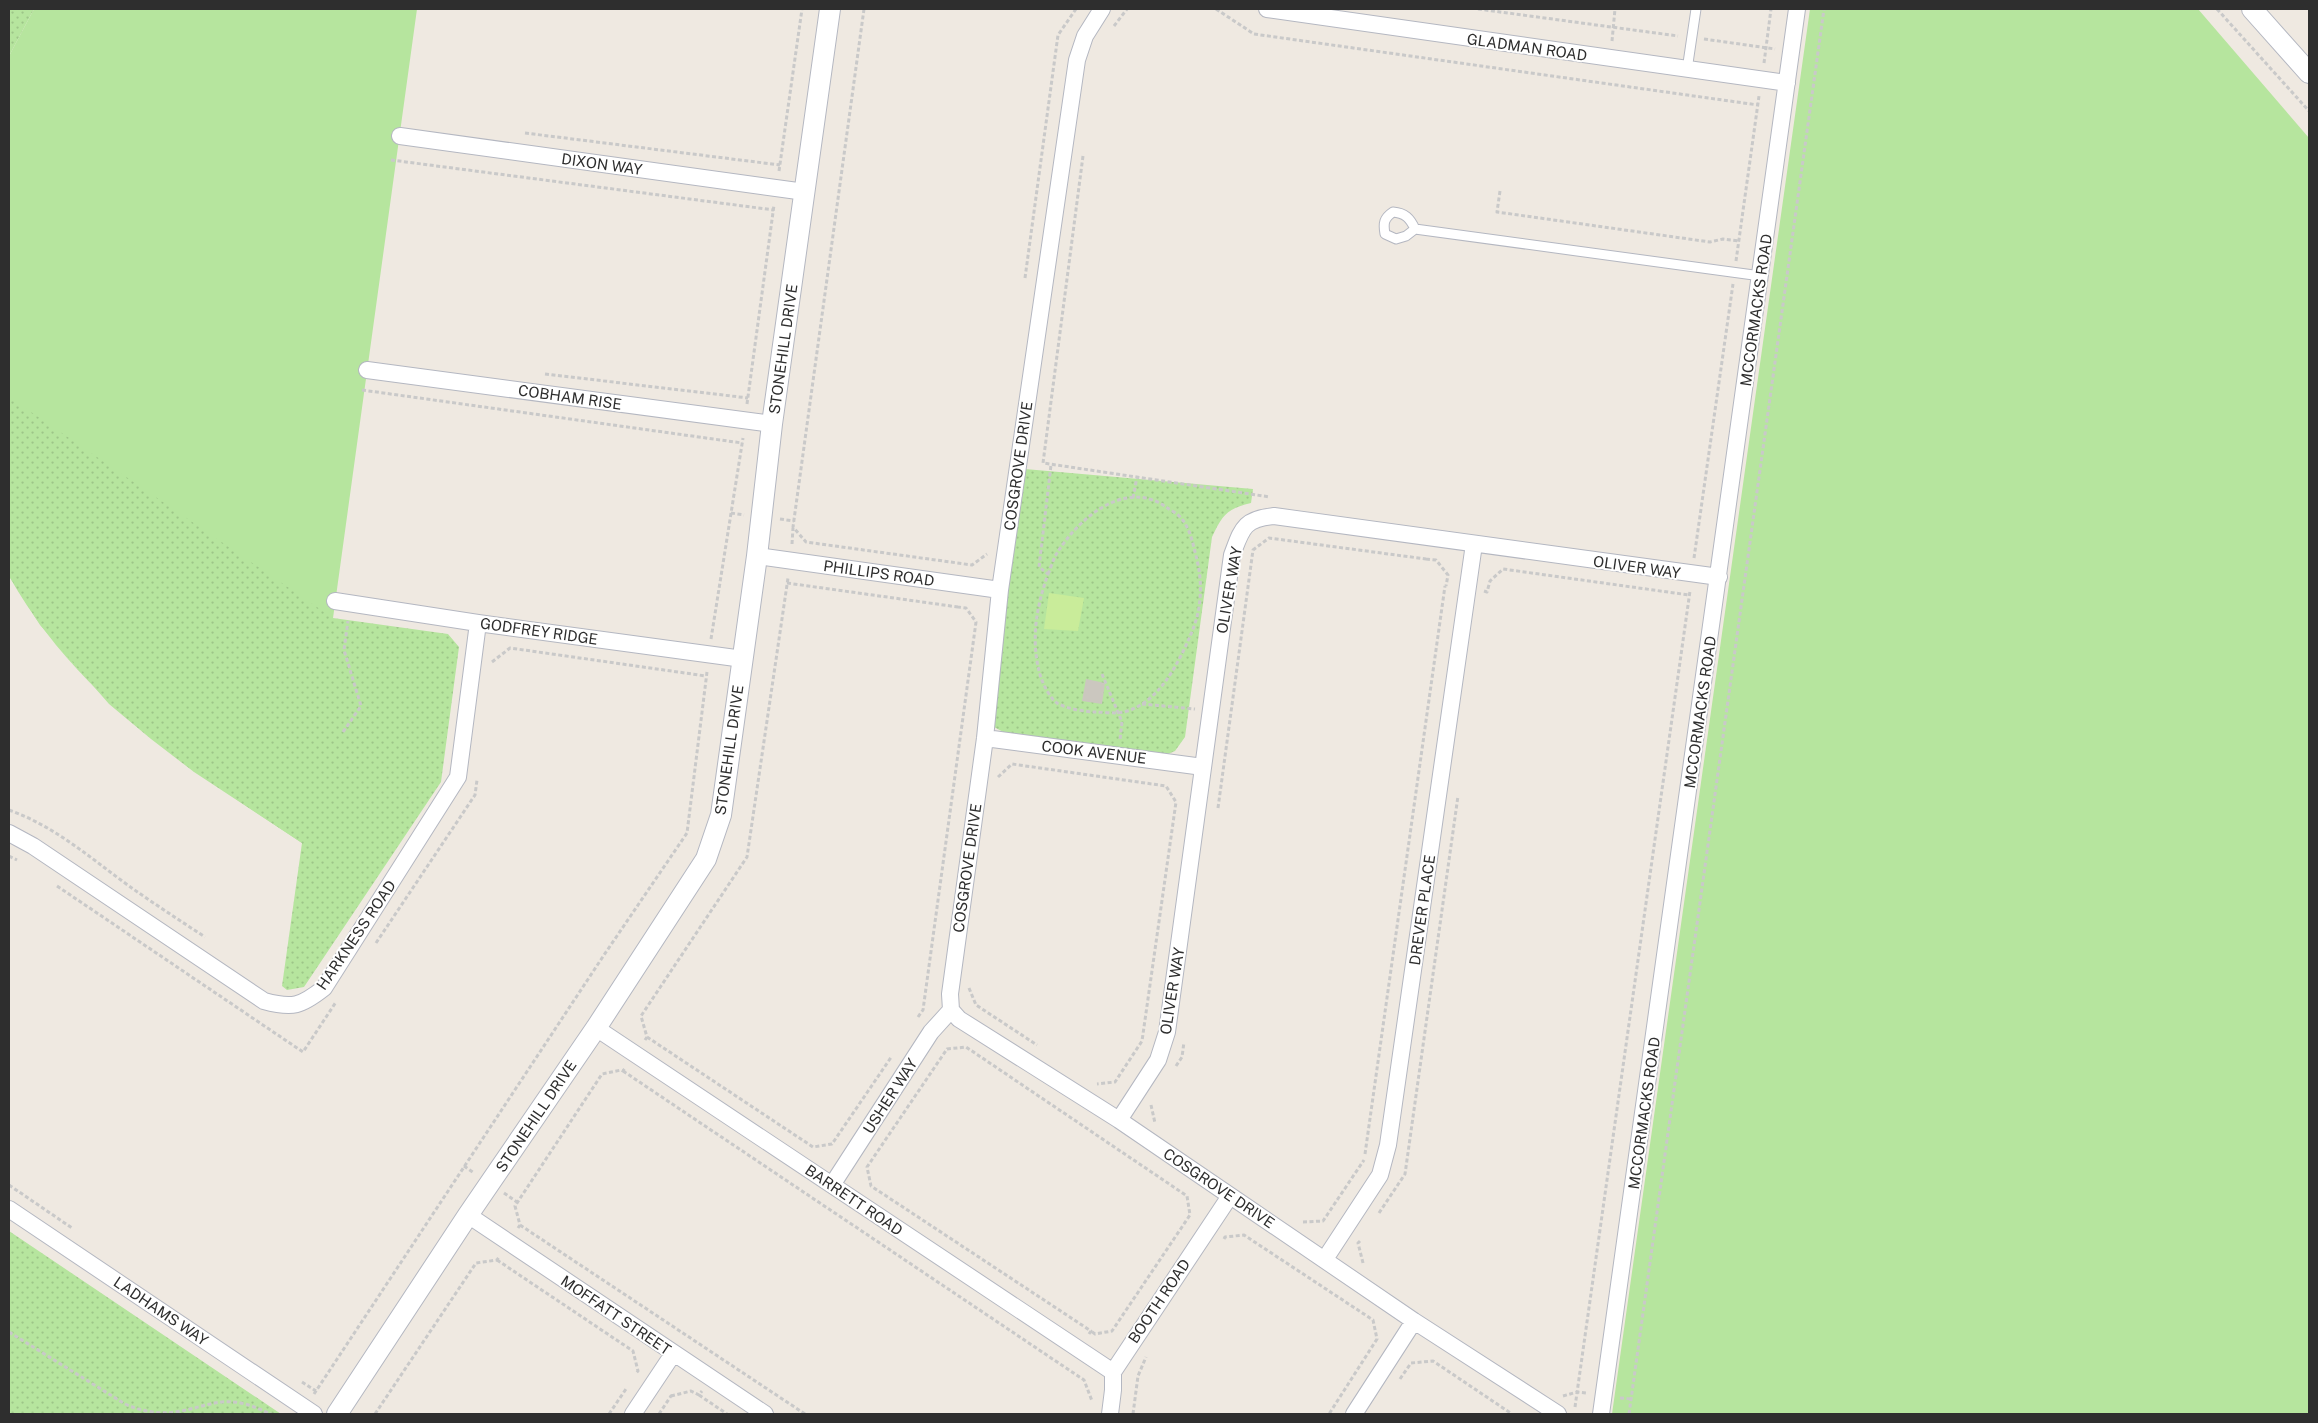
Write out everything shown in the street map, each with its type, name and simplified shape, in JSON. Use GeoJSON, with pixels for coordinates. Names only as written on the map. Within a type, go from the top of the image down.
{"type":"FeatureCollection","features":[{"type":"Feature","properties":{"kind":"street","name":"STONEHILL DRIVE"},"geometry":{"type":"LineString","coordinates":[[337,1414],[468,1215],[596,1028],[706,859],[721,815],[757,556],[772,424],[830,9]]}},
{"type":"Feature","properties":{"kind":"street","name":"COSGROVE DRIVE"},"geometry":{"type":"LineString","coordinates":[[1102,9],[1085,36],[1077,60],[1000,590],[985,738],[950,994],[951,1010],[959,1019],[1119,1120],[1325,1259],[1414,1322],[1558,1414]]}},
{"type":"Feature","properties":{"kind":"street","name":"GLADMAN ROAD"},"geometry":{"type":"LineString","coordinates":[[1267,9],[1787,83]]}},
{"type":"Feature","properties":{"kind":"street","name":"MCCORMACKS ROAD"},"geometry":{"type":"LineString","coordinates":[[1601,1414],[1797,9]]}},
{"type":"Feature","properties":{"kind":"street"},"geometry":{"type":"LineString","coordinates":[[2252,9],[2309,73]]}},
{"type":"Feature","properties":{"kind":"street","name":"DIXON WAY"},"geometry":{"type":"LineString","coordinates":[[400,136],[805,192]]}},
{"type":"Feature","properties":{"kind":"street","name":"COBHAM RISE"},"geometry":{"type":"LineString","coordinates":[[367,370],[772,424]]}},
{"type":"Feature","properties":{"kind":"street","name":"OLIVER WAY"},"geometry":{"type":"LineString","coordinates":[[1119,1120],[1158,1060],[1167,1032],[1232,555],[1240,532],[1255,518],[1274,516],[1719,577]]}},
{"type":"Feature","properties":{"kind":"street","name":"DREVER PLACE"},"geometry":{"type":"LineString","coordinates":[[1325,1259],[1380,1176],[1388,1145],[1474,544]]}},
{"type":"Feature","properties":{"kind":"street","name":"PHILLIPS ROAD"},"geometry":{"type":"LineString","coordinates":[[757,556],[1000,590]]}},
{"type":"Feature","properties":{"kind":"street","name":"GODFREY RIDGE"},"geometry":{"type":"LineString","coordinates":[[343,602],[478,623],[743,659]]}},
{"type":"Feature","properties":{"kind":"street","name":"HARKNESS ROAD"},"geometry":{"type":"LineString","coordinates":[[9,833],[34,846],[264,1001],[286,1007],[306,1002],[324,988],[458,777],[478,623]]}},
{"type":"Feature","properties":{"kind":"street","name":"COOK AVENUE"},"geometry":{"type":"LineString","coordinates":[[985,738],[1203,766]]}},
{"type":"Feature","properties":{"kind":"street","name":"USHER WAY"},"geometry":{"type":"LineString","coordinates":[[832,1185],[931,1032],[951,1010]]}},
{"type":"Feature","properties":{"kind":"street","name":"BARRETT ROAD"},"geometry":{"type":"LineString","coordinates":[[596,1028],[1113,1372]]}},
{"type":"Feature","properties":{"kind":"street","name":"BOOTH ROAD"},"geometry":{"type":"LineString","coordinates":[[1113,1372],[1230,1196]]}},
{"type":"Feature","properties":{"kind":"street","name":"LADHAMS WAY"},"geometry":{"type":"LineString","coordinates":[[9,1209],[309,1411]]}},
{"type":"Feature","properties":{"kind":"street","name":"MOFFATT STREET"},"geometry":{"type":"LineString","coordinates":[[468,1215],[765,1414]]}},
{"type":"Feature","properties":{"kind":"street"},"geometry":{"type":"LineString","coordinates":[[1354,1414],[1414,1322]]}},
{"type":"Feature","properties":{"kind":"street"},"geometry":{"type":"LineString","coordinates":[[633,1414],[673,1354]]}},
{"type":"Feature","properties":{"kind":"street"},"geometry":{"type":"LineString","coordinates":[[1110,1414],[1113,1372]]}},
{"type":"Feature","properties":{"kind":"lane"},"geometry":{"type":"LineString","coordinates":[[1687,70],[1696,9]]}},
{"type":"Feature","properties":{"kind":"lane"},"geometry":{"type":"LineString","coordinates":[[1415,229],[1760,276]]}},
{"type":"Feature","properties":{"kind":"path"},"geometry":{"type":"LineString","coordinates":[[523,133],[780,165],[802,9]]}},
{"type":"Feature","properties":{"kind":"path"},"geometry":{"type":"LineString","coordinates":[[864,9],[793,527],[806,542],[972,565],[988,553]]}},
{"type":"Feature","properties":{"kind":"path"},"geometry":{"type":"LineString","coordinates":[[1025,281],[1058,35],[1076,9]]}},
{"type":"Feature","properties":{"kind":"path"},"geometry":{"type":"LineString","coordinates":[[1112,30],[1127,9]]}},
{"type":"Feature","properties":{"kind":"path"},"geometry":{"type":"LineString","coordinates":[[1216,9],[1254,34],[1758,106]]}},
{"type":"Feature","properties":{"kind":"path"},"geometry":{"type":"LineString","coordinates":[[1478,9],[1613,29],[1818,55]]}},
{"type":"Feature","properties":{"kind":"path"},"geometry":{"type":"LineString","coordinates":[[1611,59],[1615,9]]}},
{"type":"Feature","properties":{"kind":"path"},"geometry":{"type":"LineString","coordinates":[[1574,1414],[1772,9]]}},
{"type":"Feature","properties":{"kind":"path"},"geometry":{"type":"LineString","coordinates":[[1629,1414],[1824,9]]}},
{"type":"Feature","properties":{"kind":"path"},"geometry":{"type":"LineString","coordinates":[[2217,9],[2309,111]]}},
{"type":"Feature","properties":{"kind":"path"},"geometry":{"type":"LineString","coordinates":[[1084,150],[1043,463],[1271,497]]}},
{"type":"Feature","properties":{"kind":"path"},"geometry":{"type":"LineString","coordinates":[[391,160],[774,210],[748,398],[540,373]]}},
{"type":"Feature","properties":{"kind":"path"},"geometry":{"type":"LineString","coordinates":[[1500,191],[1497,212],[1710,242],[1723,239],[1739,241]]}},
{"type":"Feature","properties":{"kind":"path"},"geometry":{"type":"LineString","coordinates":[[309,1411],[604,955],[687,833],[709,654],[742,443],[362,390]]}},
{"type":"Feature","properties":{"kind":"path"},"geometry":{"type":"LineString","coordinates":[[1048,574],[1039,567],[1051,464]]}},
{"type":"Feature","properties":{"kind":"path"},"geometry":{"type":"LineString","coordinates":[[1133,498],[1137,477]]}},
{"type":"Feature","properties":{"kind":"path"},"geometry":{"type":"LineString","coordinates":[[1133,498],[1160,502],[1181,518],[1191,538],[1202,582],[1199,608],[1192,633],[1171,674],[1158,690],[1141,704],[1124,712],[1081,711],[1057,703],[1044,687],[1034,652],[1034,636],[1041,594],[1048,574],[1061,548],[1071,535],[1094,513],[1109,502],[1133,498]]}},
{"type":"Feature","properties":{"kind":"path"},"geometry":{"type":"LineString","coordinates":[[1216,817],[1254,550],[1269,538],[1436,560],[1448,576],[1445,586],[1365,1160],[1323,1221],[1305,1223],[1297,1218]]}},
{"type":"Feature","properties":{"kind":"path"},"geometry":{"type":"LineString","coordinates":[[1426,559],[1429,538]]}},
{"type":"Feature","properties":{"kind":"path"},"geometry":{"type":"LineString","coordinates":[[1486,601],[1490,581],[1503,570],[1689,595]]}},
{"type":"Feature","properties":{"kind":"path"},"geometry":{"type":"LineString","coordinates":[[1445,586],[1487,592]]}},
{"type":"Feature","properties":{"kind":"path"},"geometry":{"type":"LineString","coordinates":[[343,602],[344,650],[362,706],[343,732]]}},
{"type":"Feature","properties":{"kind":"path"},"geometry":{"type":"LineString","coordinates":[[918,1018],[923,1010],[976,622],[966,608],[958,607]]}},
{"type":"Feature","properties":{"kind":"path"},"geometry":{"type":"LineString","coordinates":[[490,671],[492,661],[510,648],[706,676]]}},
{"type":"Feature","properties":{"kind":"path"},"geometry":{"type":"LineString","coordinates":[[1102,674],[1122,722],[1118,756]]}},
{"type":"Feature","properties":{"kind":"path"},"geometry":{"type":"LineString","coordinates":[[1141,704],[1211,711]]}},
{"type":"Feature","properties":{"kind":"path"},"geometry":{"type":"LineString","coordinates":[[954,786],[995,790],[998,776],[1012,764],[1166,786],[1176,802],[1142,1041],[1115,1082],[1096,1084],[1088,1079]]}},
{"type":"Feature","properties":{"kind":"path"},"geometry":{"type":"LineString","coordinates":[[375,944],[475,795],[478,776]]}},
{"type":"Feature","properties":{"kind":"path"},"geometry":{"type":"LineString","coordinates":[[1374,1221],[1405,1174],[1459,787]]}},
{"type":"Feature","properties":{"kind":"path"},"geometry":{"type":"LineString","coordinates":[[9,810],[29,817],[60,834],[129,886],[209,940]]}},
{"type":"Feature","properties":{"kind":"path"},"geometry":{"type":"LineString","coordinates":[[9,856],[23,863]]}},
{"type":"Feature","properties":{"kind":"path"},"geometry":{"type":"LineString","coordinates":[[53,881],[64,892],[303,1052],[342,994]]}},
{"type":"Feature","properties":{"kind":"path"},"geometry":{"type":"LineString","coordinates":[[968,986],[976,1005],[1040,1047]]}},
{"type":"Feature","properties":{"kind":"path"},"geometry":{"type":"LineString","coordinates":[[647,1037],[813,1147],[832,1144],[895,1051]]}},
{"type":"Feature","properties":{"kind":"path"},"geometry":{"type":"LineString","coordinates":[[1172,1072],[1182,1057],[1185,1037]]}},
{"type":"Feature","properties":{"kind":"path"},"geometry":{"type":"LineString","coordinates":[[966,1047],[1187,1196],[1190,1215],[1112,1331],[1095,1334],[1091,1331],[871,1186],[867,1167],[947,1049],[966,1047]]}},
{"type":"Feature","properties":{"kind":"path"},"geometry":{"type":"LineString","coordinates":[[623,1071],[1084,1380],[1092,1399],[1091,1407]]}},
{"type":"Feature","properties":{"kind":"path"},"geometry":{"type":"LineString","coordinates":[[1120,1074],[1158,1096],[1150,1105],[1154,1122],[1162,1128]]}},
{"type":"Feature","properties":{"kind":"path"},"geometry":{"type":"LineString","coordinates":[[520,1225],[805,1414]]}},
{"type":"Feature","properties":{"kind":"path"},"geometry":{"type":"LineString","coordinates":[[1222,1241],[1225,1237],[1244,1235],[1373,1320],[1377,1339],[1329,1414]]}},
{"type":"Feature","properties":{"kind":"path"},"geometry":{"type":"LineString","coordinates":[[1363,1236],[1358,1243],[1362,1262],[1369,1267]]}},
{"type":"Feature","properties":{"kind":"path"},"geometry":{"type":"LineString","coordinates":[[497,1260],[633,1352],[638,1372],[635,1375]]}},
{"type":"Feature","properties":{"kind":"path"},"geometry":{"type":"LineString","coordinates":[[1067,1369],[1091,1331]]}},
{"type":"Feature","properties":{"kind":"path"},"geometry":{"type":"LineString","coordinates":[[9,1332],[125,1404],[138,1409],[151,1412],[180,1412],[220,1402],[236,1402],[248,1404],[271,1414]]}},
{"type":"Feature","properties":{"kind":"path"},"geometry":{"type":"LineString","coordinates":[[1133,1414],[1138,1376],[1147,1355]]}},
{"type":"Feature","properties":{"kind":"path"},"geometry":{"type":"LineString","coordinates":[[1396,1385],[1411,1363],[1432,1361],[1512,1414]]}},
{"type":"Feature","properties":{"kind":"path"},"geometry":{"type":"LineString","coordinates":[[608,1414],[630,1383]]}},
{"type":"Feature","properties":{"kind":"path"},"geometry":{"type":"LineString","coordinates":[[1561,1396],[1577,1392]]}},
{"type":"Feature","properties":{"kind":"path"},"geometry":{"type":"LineString","coordinates":[[699,1395],[727,1414]]}},
{"type":"Feature","properties":{"kind":"green space"},"geometry":{"type":"Polygon","coordinates":[[[9,9],[34,9],[9,56],[9,9]]]}},
{"type":"Feature","properties":{"kind":"green space"},"geometry":{"type":"Polygon","coordinates":[[[34,9],[417,9],[302,843],[177,758],[102,694],[68,659],[37,620],[9,576],[9,56],[34,9]]]}},
{"type":"Feature","properties":{"kind":"green space"},"geometry":{"type":"Polygon","coordinates":[[[1810,9],[2198,9],[2309,138],[2309,1414],[1612,1414],[1810,9]]]}},
{"type":"Feature","properties":{"kind":"green space"},"geometry":{"type":"Polygon","coordinates":[[[9,397],[333,618],[448,634],[459,647],[441,782],[304,987],[287,990],[282,986],[302,843],[194,772],[109,704],[40,625],[9,576],[9,397]]]}},
{"type":"Feature","properties":{"kind":"green space"},"geometry":{"type":"Polygon","coordinates":[[[1025,469],[1253,489],[1251,503],[1231,510],[1219,523],[1212,537],[1185,737],[1175,751],[1168,754],[1007,734],[994,727],[990,714],[1025,469]]]}},
{"type":"Feature","properties":{"kind":"green space"},"geometry":{"type":"Polygon","coordinates":[[[1049,593],[1084,598],[1078,631],[1044,629],[1049,593]]]}},
{"type":"Feature","properties":{"kind":"green space"},"geometry":{"type":"Polygon","coordinates":[[[9,1231],[281,1414],[9,1414],[9,1231]]]}},
{"type":"Feature","properties":{"kind":"building"},"geometry":{"type":"Polygon","coordinates":[[[1086,679],[1105,683],[1102,704],[1082,701],[1086,679]]]}}]}
